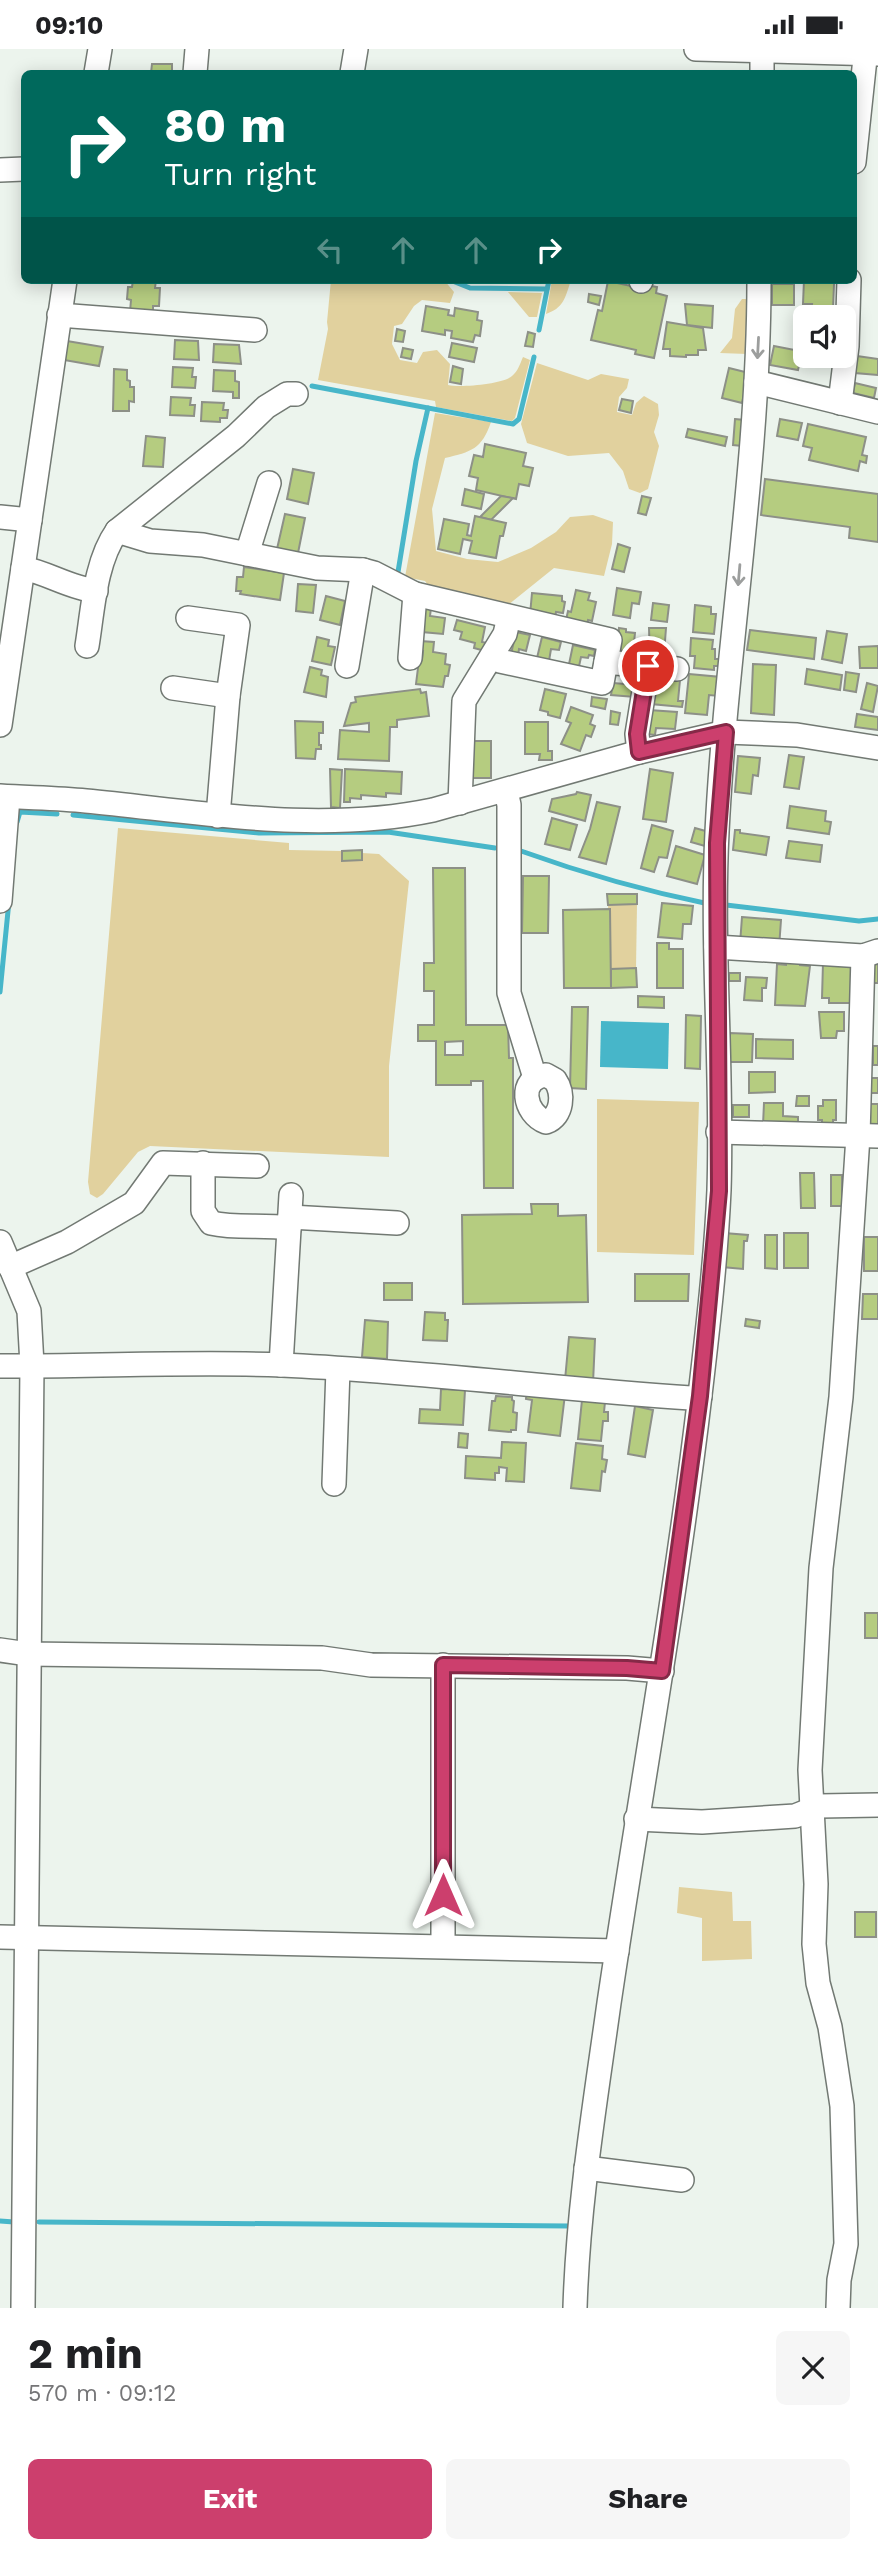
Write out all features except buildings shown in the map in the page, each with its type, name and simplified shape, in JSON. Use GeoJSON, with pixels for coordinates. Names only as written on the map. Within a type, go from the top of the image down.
{"type":"FeatureCollection","features":[{"type":"Feature","properties":{"kind":"street"},"geometry":{"type":"LineString","coordinates":[[96,70],[100,49]]}},
{"type":"Feature","properties":{"kind":"street"},"geometry":{"type":"LineString","coordinates":[[195,70],[197,49]]}},
{"type":"Feature","properties":{"kind":"street"},"geometry":{"type":"LineString","coordinates":[[352,70],[356,49]]}},
{"type":"Feature","properties":{"kind":"street"},"geometry":{"type":"LineString","coordinates":[[696,49],[762,58],[870,52],[857,141]]}},
{"type":"Feature","properties":{"kind":"street"},"geometry":{"type":"LineString","coordinates":[[0,170],[21,169]]}},
{"type":"Feature","properties":{"kind":"street"},"geometry":{"type":"LineString","coordinates":[[0,725],[64,284]]}},
{"type":"Feature","properties":{"kind":"street"},"geometry":{"type":"LineString","coordinates":[[575,2308],[578,2240],[586,2168],[636,1819],[662,1671],[700,1396],[719,1191],[717,843],[756,382],[760,284]]}},
{"type":"Feature","properties":{"kind":"street"},"geometry":{"type":"LineString","coordinates":[[840,403],[847,346],[849,284]]}},
{"type":"Feature","properties":{"kind":"street"},"geometry":{"type":"LineString","coordinates":[[59,315],[255,330]]}},
{"type":"Feature","properties":{"kind":"street"},"geometry":{"type":"LineString","coordinates":[[756,382],[878,412]]}},
{"type":"Feature","properties":{"kind":"street"},"geometry":{"type":"LineString","coordinates":[[87,646],[100,569],[111,539],[117,531],[223,447],[266,407],[287,394],[296,394]]}},
{"type":"Feature","properties":{"kind":"street"},"geometry":{"type":"LineString","coordinates":[[247,554],[269,483]]}},
{"type":"Feature","properties":{"kind":"street"},"geometry":{"type":"LineString","coordinates":[[0,517],[30,520]]}},
{"type":"Feature","properties":{"kind":"street"},"geometry":{"type":"LineString","coordinates":[[117,531],[149,541],[203,545],[317,568],[363,570],[415,594],[610,640],[602,683],[492,657]]}},
{"type":"Feature","properties":{"kind":"street"},"geometry":{"type":"LineString","coordinates":[[23,568],[42,572],[74,587],[96,591]]}},
{"type":"Feature","properties":{"kind":"street"},"geometry":{"type":"LineString","coordinates":[[347,666],[363,570]]}},
{"type":"Feature","properties":{"kind":"street"},"geometry":{"type":"LineString","coordinates":[[410,658],[415,594]]}},
{"type":"Feature","properties":{"kind":"street"},"geometry":{"type":"LineString","coordinates":[[460,803],[464,701],[505,633],[509,617]]}},
{"type":"Feature","properties":{"kind":"street"},"geometry":{"type":"LineString","coordinates":[[188,618],[238,625],[228,696],[218,816]]}},
{"type":"Feature","properties":{"kind":"street"},"geometry":{"type":"LineString","coordinates":[[606,662],[677,669]]}},
{"type":"Feature","properties":{"kind":"street"},"geometry":{"type":"LineString","coordinates":[[639,752],[637,734],[648,666]]}},
{"type":"Feature","properties":{"kind":"street"},"geometry":{"type":"LineString","coordinates":[[173,688],[228,696]]}},
{"type":"Feature","properties":{"kind":"street"},"geometry":{"type":"LineString","coordinates":[[0,901],[4,796],[83,801],[270,820],[370,819],[404,816],[460,803],[639,752],[726,732],[797,735],[878,748]]}},
{"type":"Feature","properties":{"kind":"street"},"geometry":{"type":"LineString","coordinates":[[506,791],[509,805],[509,993],[535,1078]]}},
{"type":"Feature","properties":{"kind":"street"},"geometry":{"type":"LineString","coordinates":[[716,947],[870,953],[868,1136],[821,1568],[810,1770],[816,1884],[814,1944],[818,1983],[830,2027],[842,2105],[846,2245],[838,2290],[838,2308]]}},
{"type":"Feature","properties":{"kind":"street"},"geometry":{"type":"LineString","coordinates":[[718,1132],[868,1136]]}},
{"type":"Feature","properties":{"kind":"street"},"geometry":{"type":"LineString","coordinates":[[10,1267],[67,1242],[134,1203],[163,1163],[257,1166]]}},
{"type":"Feature","properties":{"kind":"street"},"geometry":{"type":"LineString","coordinates":[[203,1164],[203,1212],[211,1223],[271,1225],[290,1213],[397,1223]]}},
{"type":"Feature","properties":{"kind":"street"},"geometry":{"type":"LineString","coordinates":[[281,1364],[290,1213]]}},
{"type":"Feature","properties":{"kind":"street"},"geometry":{"type":"LineString","coordinates":[[0,1243],[29,1311],[32,1365],[23,2308]]}},
{"type":"Feature","properties":{"kind":"street"},"geometry":{"type":"LineString","coordinates":[[0,1366],[281,1364],[485,1378],[611,1393],[691,1398],[700,1396]]}},
{"type":"Feature","properties":{"kind":"street"},"geometry":{"type":"LineString","coordinates":[[334,1484],[338,1369]]}},
{"type":"Feature","properties":{"kind":"street"},"geometry":{"type":"LineString","coordinates":[[0,1650],[28,1654],[322,1658],[372,1665],[627,1668],[662,1671]]}},
{"type":"Feature","properties":{"kind":"street"},"geometry":{"type":"LineString","coordinates":[[443,1665],[443,1946]]}},
{"type":"Feature","properties":{"kind":"street"},"geometry":{"type":"LineString","coordinates":[[636,1819],[702,1822],[796,1816],[820,1806],[878,1805]]}},
{"type":"Feature","properties":{"kind":"street"},"geometry":{"type":"LineString","coordinates":[[0,1937],[617,1951]]}},
{"type":"Feature","properties":{"kind":"street"},"geometry":{"type":"LineString","coordinates":[[586,2168],[682,2181]]}},
{"type":"Feature","properties":{"kind":"shaded area"},"geometry":{"type":"Polygon","coordinates":[[[331,284],[447,284],[454,292],[450,303],[422,300],[414,306],[402,324],[394,326],[392,344],[400,360],[417,363],[423,352],[437,350],[450,364],[448,385],[462,386],[507,379],[516,372],[523,357],[530,360],[515,418],[512,421],[436,407],[435,401],[318,380],[331,284]]]}},
{"type":"Feature","properties":{"kind":"shaded area"},"geometry":{"type":"Polygon","coordinates":[[[551,284],[570,284],[562,302],[546,314],[551,284]]]}},
{"type":"Feature","properties":{"kind":"shaded area"},"geometry":{"type":"Polygon","coordinates":[[[508,292],[542,293],[537,317],[529,317],[508,292]]]}},
{"type":"Feature","properties":{"kind":"shaded area"},"geometry":{"type":"Polygon","coordinates":[[[742,299],[748,299],[747,354],[720,353],[732,338],[735,309],[742,299]]]}},
{"type":"Feature","properties":{"kind":"shaded area"},"geometry":{"type":"Polygon","coordinates":[[[537,363],[588,380],[601,374],[629,379],[627,388],[619,397],[617,412],[632,415],[636,403],[644,396],[658,404],[659,415],[654,432],[659,446],[648,489],[640,493],[629,489],[623,471],[609,453],[568,456],[527,443],[521,424],[537,363]]]}},
{"type":"Feature","properties":{"kind":"shaded area"},"geometry":{"type":"Polygon","coordinates":[[[435,413],[491,422],[484,438],[474,448],[445,458],[432,509],[436,551],[467,559],[498,562],[531,548],[556,532],[570,517],[593,515],[613,522],[612,544],[604,576],[554,568],[508,605],[430,588],[425,581],[405,577],[435,413]]]}},
{"type":"Feature","properties":{"kind":"shaded area"},"geometry":{"type":"Polygon","coordinates":[[[118,828],[289,843],[289,850],[342,851],[342,861],[361,860],[362,853],[379,854],[409,881],[389,1066],[389,1157],[150,1146],[138,1152],[103,1194],[97,1198],[90,1194],[88,1182],[118,828]]]}},
{"type":"Feature","properties":{"kind":"shaded area"},"geometry":{"type":"Polygon","coordinates":[[[637,904],[636,968],[611,969],[608,905],[637,904]]]}},
{"type":"Feature","properties":{"kind":"shaded area"},"geometry":{"type":"Polygon","coordinates":[[[597,1099],[699,1102],[694,1255],[597,1252],[597,1099]]]}},
{"type":"Feature","properties":{"kind":"shaded area"},"geometry":{"type":"Polygon","coordinates":[[[679,1887],[732,1892],[733,1921],[751,1921],[752,1959],[702,1961],[702,1918],[677,1913],[679,1887]]]}},
{"type":"Feature","properties":{"kind":"water"},"geometry":{"type":"Polygon","coordinates":[[[601,1021],[669,1023],[668,1069],[600,1067],[601,1021]]]}},
{"type":"Feature","properties":{"kind":"waterway"},"geometry":{"type":"LineString","coordinates":[[460,284],[470,288],[547,289]]}},
{"type":"Feature","properties":{"kind":"waterway"},"geometry":{"type":"LineString","coordinates":[[539,330],[548,284]]}},
{"type":"Feature","properties":{"kind":"waterway"},"geometry":{"type":"LineString","coordinates":[[312,386],[513,424],[519,419],[534,357]]}},
{"type":"Feature","properties":{"kind":"waterway"},"geometry":{"type":"LineString","coordinates":[[398,572],[416,461],[428,408]]}},
{"type":"Feature","properties":{"kind":"waterway"},"geometry":{"type":"LineString","coordinates":[[17,822],[20,812],[57,814]]}},
{"type":"Feature","properties":{"kind":"waterway"},"geometry":{"type":"LineString","coordinates":[[73,815],[259,833],[388,832],[495,848]]}},
{"type":"Feature","properties":{"kind":"waterway"},"geometry":{"type":"LineString","coordinates":[[521,851],[614,881],[709,904]]}},
{"type":"Feature","properties":{"kind":"waterway"},"geometry":{"type":"LineString","coordinates":[[0,992],[9,901]]}},
{"type":"Feature","properties":{"kind":"waterway"},"geometry":{"type":"LineString","coordinates":[[726,905],[859,921],[878,919]]}},
{"type":"Feature","properties":{"kind":"waterway"},"geometry":{"type":"LineString","coordinates":[[0,2221],[14,2222]]}},
{"type":"Feature","properties":{"kind":"waterway"},"geometry":{"type":"LineString","coordinates":[[39,2222],[569,2226]]}},
{"type":"Feature","properties":{"kind":"route"},"geometry":{"type":"LineString","coordinates":[[443,1895],[443,1665],[662,1671],[700,1396],[719,1191],[717,843],[726,732],[639,752],[637,734],[648,666]]}}]}
